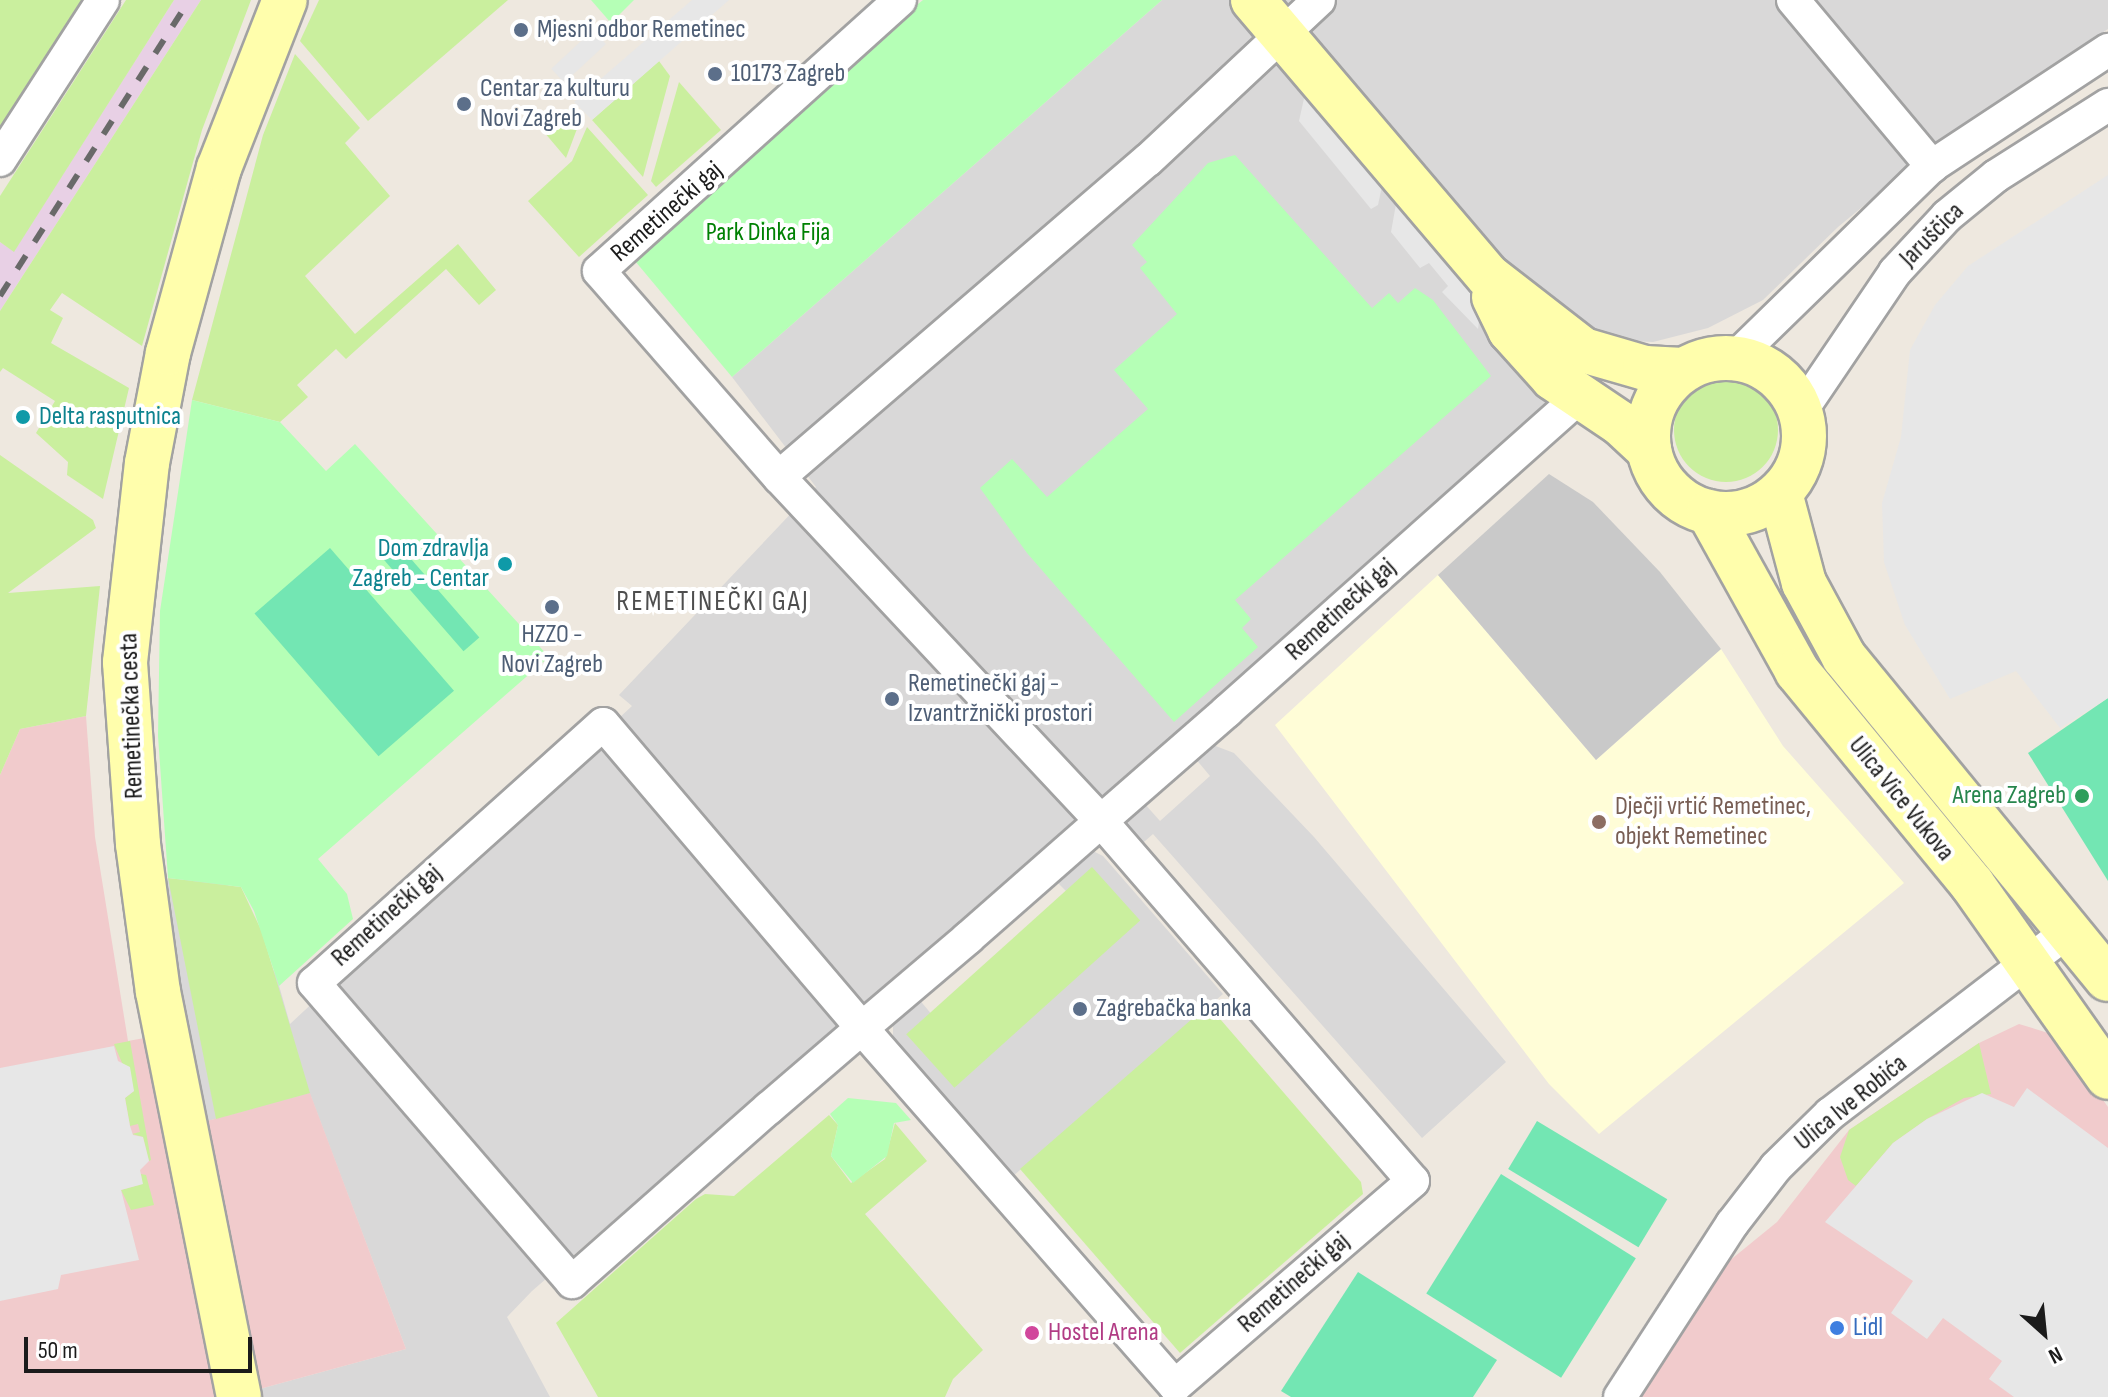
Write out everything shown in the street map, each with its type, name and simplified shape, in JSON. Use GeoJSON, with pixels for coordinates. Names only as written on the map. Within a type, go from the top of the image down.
{"type":"FeatureCollection","features":[{"type":"Feature","properties":{"kind":"street"},"geometry":{"type":"LineString","coordinates":[[0,160],[103,0]]}},
{"type":"Feature","properties":{"kind":"street","name":"Remetinečka cesta"},"geometry":{"type":"LineString","coordinates":[[239,1397],[158,992],[137,828],[125,662],[147,463],[168,353],[219,168],[285,0]]}},
{"type":"Feature","properties":{"kind":"street","name":"Remetinečki gaj"},"geometry":{"type":"LineString","coordinates":[[900,0],[599,271],[779,477],[1101,821],[1413,1181],[1175,1386],[862,1028],[603,724],[314,983],[572,1282],[862,1028],[1101,821],[1580,397]]}},
{"type":"Feature","properties":{"kind":"street"},"geometry":{"type":"LineString","coordinates":[[1253,0],[1488,276],[1583,350],[1645,368],[1683,370]]}},
{"type":"Feature","properties":{"kind":"street"},"geometry":{"type":"LineString","coordinates":[[779,477],[1148,160],[1319,0]]}},
{"type":"Feature","properties":{"kind":"street","name":"Jaruščica"},"geometry":{"type":"LineString","coordinates":[[1793,0],[1932,166]]}},
{"type":"Feature","properties":{"kind":"street","name":"Jaruščica"},"geometry":{"type":"LineString","coordinates":[[1735,358],[1932,166],[2108,50]]}},
{"type":"Feature","properties":{"kind":"street","name":"Jaruščica"},"geometry":{"type":"LineString","coordinates":[[1801,411],[1895,272],[1947,216],[1996,176],[2108,105]]}},
{"type":"Feature","properties":{"kind":"street"},"geometry":{"type":"LineString","coordinates":[[1488,276],[1497,310],[1510,330],[1553,378],[1649,450],[1669,490],[1709,512],[1747,511],[1780,493],[1803,455],[1801,411],[1776,375],[1735,358],[1708,359],[1683,370],[1654,405],[1649,450]]}},
{"type":"Feature","properties":{"kind":"street","name":"Ulica Vice Vukova"},"geometry":{"type":"LineString","coordinates":[[1780,493],[1804,583],[1844,657],[2071,929],[2108,979]]}},
{"type":"Feature","properties":{"kind":"street","name":"Ulica Vice Vukova"},"geometry":{"type":"LineString","coordinates":[[1709,512],[1797,671],[2030,962],[2108,1077]]}},
{"type":"Feature","properties":{"kind":"street","name":"Ulica Ive Robića"},"geometry":{"type":"LineString","coordinates":[[1620,1397],[1732,1224],[1776,1167],[1830,1114],[2071,929]]}},
{"type":"Feature","properties":{"kind":"shaded area"},"geometry":{"type":"Polygon","coordinates":[[[174,0],[201,0],[0,311],[0,242],[14,251],[174,0]]]}},
{"type":"Feature","properties":{"kind":"shaded area"},"geometry":{"type":"Polygon","coordinates":[[[692,0],[729,0],[592,120],[574,102],[692,0]]]}},
{"type":"Feature","properties":{"kind":"shaded area"},"geometry":{"type":"Polygon","coordinates":[[[1162,0],[2108,0],[2108,29],[1953,132],[1838,227],[1763,300],[1708,328],[1653,342],[1609,340],[1548,413],[532,1291],[507,1317],[550,1397],[253,1397],[252,1391],[406,1349],[310,1094],[196,1124],[161,878],[227,883],[276,975],[290,1024],[632,706],[619,695],[816,487],[732,377],[1162,0]]]}},
{"type":"Feature","properties":{"kind":"shaded area"},"geometry":{"type":"Polygon","coordinates":[[[593,30],[606,44],[564,83],[551,69],[593,30]]]}},
{"type":"Feature","properties":{"kind":"shaded area"},"geometry":{"type":"Polygon","coordinates":[[[1305,94],[1382,186],[1378,205],[1371,209],[1299,121],[1305,94]]]}},
{"type":"Feature","properties":{"kind":"shaded area"},"geometry":{"type":"Polygon","coordinates":[[[2108,175],[2108,698],[2060,728],[2016,671],[1950,699],[1905,625],[1884,562],[1882,503],[1901,437],[1910,350],[1935,305],[1968,266],[2108,175]]]}},
{"type":"Feature","properties":{"kind":"shaded area"},"geometry":{"type":"Polygon","coordinates":[[[1396,204],[1481,305],[1478,329],[1442,292],[1448,286],[1429,263],[1420,268],[1391,232],[1396,204]]]}},
{"type":"Feature","properties":{"kind":"shaded area"},"geometry":{"type":"Polygon","coordinates":[[[1549,474],[1593,502],[1660,572],[1721,649],[1596,760],[1438,575],[1549,474]]]}},
{"type":"Feature","properties":{"kind":"shaded area","name":"Dječji vrtić Remetinec, objekt Remetinec"},"geometry":{"type":"Polygon","coordinates":[[[1438,575],[1596,760],[1721,649],[1783,746],[1904,883],[1599,1134],[1549,1084],[1275,725],[1438,575]]]}},
{"type":"Feature","properties":{"kind":"shaded area"},"geometry":{"type":"Polygon","coordinates":[[[86,716],[95,837],[128,1041],[150,1037],[220,1397],[0,1397],[0,775],[20,729],[86,716]]]}},
{"type":"Feature","properties":{"kind":"shaded area"},"geometry":{"type":"Polygon","coordinates":[[[1213,745],[1234,753],[1314,837],[1506,1062],[1422,1138],[1153,834],[1136,849],[1125,832],[1124,822],[1144,803],[1160,821],[1210,776],[1195,758],[1213,745]]]}},
{"type":"Feature","properties":{"kind":"shaded area"},"geometry":{"type":"Polygon","coordinates":[[[1093,851],[1103,856],[1223,994],[1012,1177],[893,1040],[893,1024],[918,998],[933,1016],[1068,893],[1054,879],[1093,851]]]}},
{"type":"Feature","properties":{"kind":"shaded area"},"geometry":{"type":"Polygon","coordinates":[[[2019,1024],[2058,1036],[2108,1107],[2108,1397],[1639,1397],[1723,1266],[1777,1222],[1849,1130],[1979,1043],[2019,1024]]]}},
{"type":"Feature","properties":{"kind":"shaded area"},"geometry":{"type":"Polygon","coordinates":[[[114,1046],[118,1061],[130,1067],[134,1091],[125,1098],[130,1126],[133,1135],[143,1137],[149,1161],[140,1170],[143,1184],[121,1190],[139,1260],[61,1275],[58,1289],[0,1301],[0,1068],[114,1046]]]}},
{"type":"Feature","properties":{"kind":"shaded area"},"geometry":{"type":"Polygon","coordinates":[[[2027,1088],[2108,1148],[2108,1397],[2014,1397],[1989,1379],[2002,1361],[1943,1318],[1927,1339],[1891,1313],[1913,1281],[1825,1222],[1893,1143],[1927,1119],[1982,1093],[2014,1107],[2027,1088]]]}},
{"type":"Feature","properties":{"kind":"shaded area"},"geometry":{"type":"Polygon","coordinates":[[[310,1093],[406,1349],[252,1391],[196,1124],[310,1093]]]}},
{"type":"Feature","properties":{"kind":"green space"},"geometry":{"type":"Polygon","coordinates":[[[0,0],[83,0],[0,129],[0,0]]]}},
{"type":"Feature","properties":{"kind":"green space"},"geometry":{"type":"Polygon","coordinates":[[[126,0],[174,0],[14,252],[0,242],[0,196],[126,0]]]}},
{"type":"Feature","properties":{"kind":"green space"},"geometry":{"type":"Polygon","coordinates":[[[201,0],[251,0],[202,130],[142,346],[62,293],[50,310],[63,318],[51,343],[129,388],[103,499],[67,475],[68,462],[36,433],[55,401],[3,368],[0,372],[0,311],[201,0]]]}},
{"type":"Feature","properties":{"kind":"green space"},"geometry":{"type":"Polygon","coordinates":[[[319,0],[508,0],[368,121],[300,41],[319,0]]]}},
{"type":"Feature","properties":{"kind":"green space"},"geometry":{"type":"Polygon","coordinates":[[[591,0],[634,0],[611,23],[591,0]]]}},
{"type":"Feature","properties":{"kind":"green space","name":"Park Dinka Fija"},"geometry":{"type":"Polygon","coordinates":[[[923,0],[1162,0],[732,377],[625,249],[740,147],[923,0]]]}},
{"type":"Feature","properties":{"kind":"green space"},"geometry":{"type":"Polygon","coordinates":[[[295,54],[360,128],[345,143],[390,196],[305,276],[355,334],[458,244],[496,290],[479,305],[446,269],[346,359],[336,349],[297,385],[308,397],[280,422],[192,400],[263,135],[295,54]]]}},
{"type":"Feature","properties":{"kind":"green space"},"geometry":{"type":"Polygon","coordinates":[[[659,61],[670,76],[643,177],[592,120],[659,61]]]}},
{"type":"Feature","properties":{"kind":"green space"},"geometry":{"type":"Polygon","coordinates":[[[679,82],[721,130],[656,187],[651,181],[679,82]]]}},
{"type":"Feature","properties":{"kind":"green space"},"geometry":{"type":"Polygon","coordinates":[[[570,108],[580,121],[566,158],[544,132],[570,108]]]}},
{"type":"Feature","properties":{"kind":"green space"},"geometry":{"type":"Polygon","coordinates":[[[587,127],[648,195],[579,257],[528,201],[572,161],[587,127]]]}},
{"type":"Feature","properties":{"kind":"green space"},"geometry":{"type":"Polygon","coordinates":[[[1235,155],[1372,308],[1389,293],[1398,303],[1415,288],[1433,300],[1491,376],[1235,600],[1251,619],[1242,628],[1258,647],[1174,722],[1027,553],[980,488],[1012,459],[1047,497],[1148,409],[1114,370],[1177,314],[1140,268],[1147,262],[1132,245],[1208,163],[1235,155]]]}},
{"type":"Feature","properties":{"kind":"green space"},"geometry":{"type":"Polygon","coordinates":[[[1726,378],[1746,382],[1763,393],[1774,410],[1778,430],[1774,450],[1763,467],[1746,478],[1726,482],[1706,478],[1689,467],[1678,450],[1674,430],[1678,410],[1689,393],[1706,382],[1726,378]]]}},
{"type":"Feature","properties":{"kind":"green space"},"geometry":{"type":"Polygon","coordinates":[[[192,400],[280,422],[326,471],[355,444],[549,657],[318,859],[347,894],[353,919],[279,986],[254,911],[241,887],[168,878],[158,736],[160,611],[192,400]]]}},
{"type":"Feature","properties":{"kind":"green space"},"geometry":{"type":"Polygon","coordinates":[[[0,455],[93,520],[96,528],[8,593],[100,586],[86,716],[20,729],[0,775],[0,455]]]}},
{"type":"Feature","properties":{"kind":"green space"},"geometry":{"type":"Polygon","coordinates":[[[398,544],[479,638],[464,651],[382,558],[398,544]]]}},
{"type":"Feature","properties":{"kind":"green space"},"geometry":{"type":"Polygon","coordinates":[[[330,548],[454,691],[379,756],[255,614],[330,548]]]}},
{"type":"Feature","properties":{"kind":"green space","name":"Arena Zagreb"},"geometry":{"type":"Polygon","coordinates":[[[2108,698],[2108,881],[2028,753],[2108,698]]]}},
{"type":"Feature","properties":{"kind":"green space"},"geometry":{"type":"Polygon","coordinates":[[[1092,867],[1140,921],[954,1088],[906,1034],[1092,867]]]}},
{"type":"Feature","properties":{"kind":"green space"},"geometry":{"type":"Polygon","coordinates":[[[168,878],[241,887],[262,932],[310,1093],[216,1119],[168,878]]]}},
{"type":"Feature","properties":{"kind":"green space"},"geometry":{"type":"Polygon","coordinates":[[[1208,1005],[1361,1182],[1363,1194],[1180,1353],[1020,1169],[1208,1005]]]}},
{"type":"Feature","properties":{"kind":"green space"},"geometry":{"type":"Polygon","coordinates":[[[130,1041],[149,1161],[143,1137],[132,1134],[140,1132],[138,1124],[130,1126],[125,1098],[134,1091],[114,1044],[130,1041]]]}},
{"type":"Feature","properties":{"kind":"green space"},"geometry":{"type":"Polygon","coordinates":[[[1979,1043],[1991,1094],[1964,1098],[1927,1119],[1893,1143],[1856,1186],[1848,1180],[1840,1157],[1849,1130],[1979,1043]]]}},
{"type":"Feature","properties":{"kind":"green space"},"geometry":{"type":"Polygon","coordinates":[[[848,1098],[896,1103],[911,1120],[894,1123],[887,1156],[853,1183],[831,1156],[838,1125],[830,1114],[848,1098]]]}},
{"type":"Feature","properties":{"kind":"green space"},"geometry":{"type":"Polygon","coordinates":[[[829,1115],[838,1125],[831,1156],[851,1183],[885,1159],[895,1123],[927,1161],[865,1214],[983,1350],[953,1379],[945,1397],[598,1397],[556,1323],[696,1199],[705,1194],[734,1196],[829,1115]]]}},
{"type":"Feature","properties":{"kind":"green space"},"geometry":{"type":"Polygon","coordinates":[[[1537,1121],[1667,1199],[1638,1247],[1508,1169],[1537,1121]]]}},
{"type":"Feature","properties":{"kind":"green space"},"geometry":{"type":"Polygon","coordinates":[[[141,1174],[146,1175],[154,1205],[131,1210],[121,1190],[142,1184],[141,1174]]]}},
{"type":"Feature","properties":{"kind":"green space"},"geometry":{"type":"Polygon","coordinates":[[[1501,1174],[1636,1258],[1561,1378],[1426,1294],[1501,1174]]]}},
{"type":"Feature","properties":{"kind":"green space"},"geometry":{"type":"Polygon","coordinates":[[[1358,1272],[1497,1360],[1473,1397],[1291,1397],[1281,1391],[1358,1272]]]}},
{"type":"Feature","properties":{"kind":"railway"},"geometry":{"type":"LineString","coordinates":[[0,296],[189,0]]}},
{"type":"Feature","properties":{"kind":"place","name":"Mjesni odbor Remetinec"},"geometry":{"type":"Point","coordinates":[521,30]}},
{"type":"Feature","properties":{"kind":"place","name":"10173 Zagreb"},"geometry":{"type":"Point","coordinates":[715,74]}},
{"type":"Feature","properties":{"kind":"place","name":"Centar za kulturu Novi Zagreb"},"geometry":{"type":"Point","coordinates":[464,104]}},
{"type":"Feature","properties":{"kind":"place","name":"Delta rasputnica"},"geometry":{"type":"Point","coordinates":[23,417]}},
{"type":"Feature","properties":{"kind":"place","name":"Dom zdravlja Zagreb - Centar"},"geometry":{"type":"Point","coordinates":[505,564]}},
{"type":"Feature","properties":{"kind":"place","name":"HZZO - Novi Zagreb"},"geometry":{"type":"Point","coordinates":[552,607]}},
{"type":"Feature","properties":{"kind":"place","name":"Remetinečki gaj - Izvantržnički prostori"},"geometry":{"type":"Point","coordinates":[892,699]}},
{"type":"Feature","properties":{"kind":"place","name":"Arena Zagreb"},"geometry":{"type":"Point","coordinates":[2082,796]}},
{"type":"Feature","properties":{"kind":"place","name":"Dječji vrtić Remetinec, objekt Remetinec"},"geometry":{"type":"Point","coordinates":[1599,822]}},
{"type":"Feature","properties":{"kind":"place","name":"Zagrebačka banka"},"geometry":{"type":"Point","coordinates":[1080,1009]}},
{"type":"Feature","properties":{"kind":"place","name":"Lidl"},"geometry":{"type":"Point","coordinates":[1837,1328]}},
{"type":"Feature","properties":{"kind":"place","name":"Hostel Arena"},"geometry":{"type":"Point","coordinates":[1032,1333]}},
{"type":"Feature","properties":{"kind":"district","name":"REMETINEČKI GAJ"},"geometry":{"type":"Point","coordinates":[713,602]}}]}
